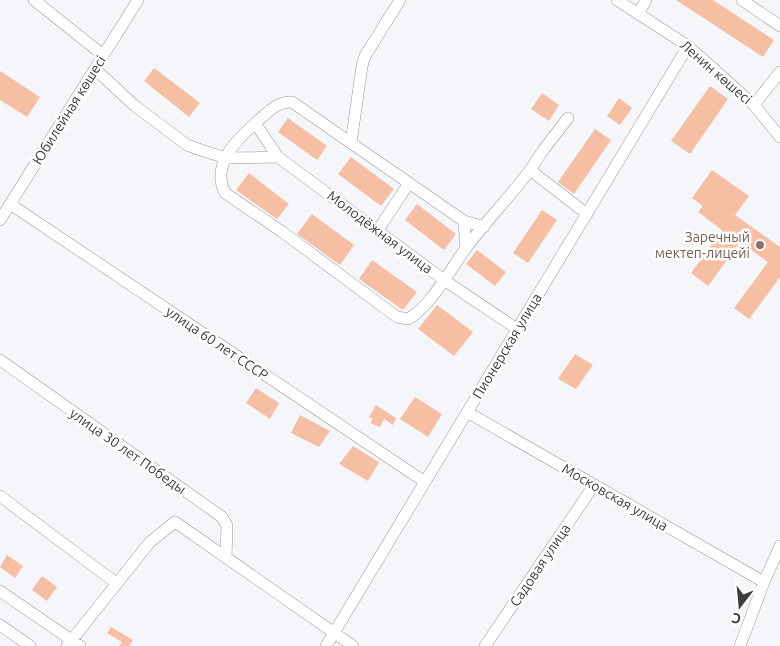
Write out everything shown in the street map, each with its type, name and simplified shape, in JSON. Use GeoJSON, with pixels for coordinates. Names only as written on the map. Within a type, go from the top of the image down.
{"type":"FeatureCollection","features":[{"type":"Feature","properties":{"kind":"street"},"geometry":{"type":"LineString","coordinates":[[34,0],[103,55]]}},
{"type":"Feature","properties":{"kind":"street","name":"Юбилейная көшесі"},"geometry":{"type":"LineString","coordinates":[[0,220],[138,0]]}},
{"type":"Feature","properties":{"kind":"street"},"geometry":{"type":"LineString","coordinates":[[351,143],[365,56],[400,0]]}},
{"type":"Feature","properties":{"kind":"street","name":"Ленин көшесі"},"geometry":{"type":"LineString","coordinates":[[617,0],[688,46],[754,105],[780,138]]}},
{"type":"Feature","properties":{"kind":"street"},"geometry":{"type":"LineString","coordinates":[[638,14],[646,0]]}},
{"type":"Feature","properties":{"kind":"street"},"geometry":{"type":"LineString","coordinates":[[742,0],[780,26]]}},
{"type":"Feature","properties":{"kind":"street","name":"Пионерская улица"},"geometry":{"type":"LineString","coordinates":[[326,646],[688,46]]}},
{"type":"Feature","properties":{"kind":"street"},"geometry":{"type":"LineString","coordinates":[[94,69],[135,106],[187,145],[226,158],[278,157]]}},
{"type":"Feature","properties":{"kind":"street"},"geometry":{"type":"LineString","coordinates":[[754,105],[780,72]]}},
{"type":"Feature","properties":{"kind":"street"},"geometry":{"type":"LineString","coordinates":[[484,227],[464,221],[292,102],[285,102],[275,106],[231,147],[220,175],[221,184],[225,192],[397,317],[408,319],[417,314],[466,248],[484,227],[530,170],[568,118]]}},
{"type":"Feature","properties":{"kind":"street","name":"Молодёжная улица"},"geometry":{"type":"LineString","coordinates":[[255,123],[278,157],[444,280],[517,330]]}},
{"type":"Feature","properties":{"kind":"street"},"geometry":{"type":"LineString","coordinates":[[530,170],[587,214]]}},
{"type":"Feature","properties":{"kind":"street"},"geometry":{"type":"LineString","coordinates":[[378,230],[409,184]]}},
{"type":"Feature","properties":{"kind":"street","name":"улица 60 лет СССР"},"geometry":{"type":"LineString","coordinates":[[10,204],[424,482]]}},
{"type":"Feature","properties":{"kind":"street"},"geometry":{"type":"LineString","coordinates":[[464,221],[466,248]]}},
{"type":"Feature","properties":{"kind":"street","name":"улица 30 лет Победы"},"geometry":{"type":"LineString","coordinates":[[0,360],[222,517],[227,526],[226,558]]}},
{"type":"Feature","properties":{"kind":"street","name":"Московская улица"},"geometry":{"type":"LineString","coordinates":[[467,412],[764,582]]}},
{"type":"Feature","properties":{"kind":"street","name":"Садовая улица"},"geometry":{"type":"LineString","coordinates":[[486,646],[594,485]]}},
{"type":"Feature","properties":{"kind":"street"},"geometry":{"type":"LineString","coordinates":[[0,496],[116,583]]}},
{"type":"Feature","properties":{"kind":"street"},"geometry":{"type":"LineString","coordinates":[[0,591],[73,644],[116,583],[150,542],[175,522],[353,646]]}},
{"type":"Feature","properties":{"kind":"street"},"geometry":{"type":"LineString","coordinates":[[740,646],[780,546]]}},
{"type":"Feature","properties":{"kind":"street"},"geometry":{"type":"LineString","coordinates":[[0,625],[30,646]]}},
{"type":"Feature","properties":{"kind":"building"},"geometry":{"type":"Polygon","coordinates":[[[676,0],[713,0],[774,40],[763,57],[676,0]]]}},
{"type":"Feature","properties":{"kind":"building"},"geometry":{"type":"Polygon","coordinates":[[[154,68],[200,103],[189,117],[144,81],[154,68]]]}},
{"type":"Feature","properties":{"kind":"building"},"geometry":{"type":"Polygon","coordinates":[[[0,71],[40,97],[27,117],[0,100],[0,71]]]}},
{"type":"Feature","properties":{"kind":"building"},"geometry":{"type":"Polygon","coordinates":[[[710,86],[728,99],[690,154],[671,141],[710,86]]]}},
{"type":"Feature","properties":{"kind":"building"},"geometry":{"type":"Polygon","coordinates":[[[542,93],[559,105],[549,121],[531,109],[542,93]]]}},
{"type":"Feature","properties":{"kind":"building"},"geometry":{"type":"Polygon","coordinates":[[[619,98],[632,108],[620,125],[607,116],[619,98]]]}},
{"type":"Feature","properties":{"kind":"building"},"geometry":{"type":"Polygon","coordinates":[[[288,118],[327,146],[317,160],[278,132],[288,118]]]}},
{"type":"Feature","properties":{"kind":"building"},"geometry":{"type":"Polygon","coordinates":[[[595,129],[611,140],[574,194],[558,182],[595,129]]]}},
{"type":"Feature","properties":{"kind":"building"},"geometry":{"type":"Polygon","coordinates":[[[351,157],[394,189],[381,206],[338,174],[351,157]]]}},
{"type":"Feature","properties":{"kind":"building","name":"Заречный мектеп-лицейі"},"geometry":{"type":"Polygon","coordinates":[[[712,170],[749,196],[735,215],[780,247],[780,277],[749,319],[734,308],[768,262],[740,242],[708,286],[691,273],[722,230],[698,212],[703,206],[692,198],[712,170]]]}},
{"type":"Feature","properties":{"kind":"building"},"geometry":{"type":"Polygon","coordinates":[[[249,173],[289,204],[277,219],[236,190],[249,173]]]}},
{"type":"Feature","properties":{"kind":"building"},"geometry":{"type":"Polygon","coordinates":[[[417,204],[456,234],[444,250],[405,220],[417,204]]]}},
{"type":"Feature","properties":{"kind":"building"},"geometry":{"type":"Polygon","coordinates":[[[542,210],[557,220],[528,263],[513,253],[542,210]]]}},
{"type":"Feature","properties":{"kind":"building"},"geometry":{"type":"Polygon","coordinates":[[[312,214],[354,245],[340,265],[297,234],[312,214]]]}},
{"type":"Feature","properties":{"kind":"building"},"geometry":{"type":"Polygon","coordinates":[[[477,250],[506,272],[495,286],[466,264],[477,250]]]}},
{"type":"Feature","properties":{"kind":"building"},"geometry":{"type":"Polygon","coordinates":[[[372,260],[417,292],[403,310],[359,279],[372,260]]]}},
{"type":"Feature","properties":{"kind":"building"},"geometry":{"type":"Polygon","coordinates":[[[437,305],[473,332],[454,356],[418,329],[437,305]]]}},
{"type":"Feature","properties":{"kind":"building"},"geometry":{"type":"Polygon","coordinates":[[[575,354],[593,365],[576,389],[558,379],[575,354]]]}},
{"type":"Feature","properties":{"kind":"building"},"geometry":{"type":"Polygon","coordinates":[[[256,388],[279,403],[270,419],[246,403],[256,388]]]}},
{"type":"Feature","properties":{"kind":"building"},"geometry":{"type":"Polygon","coordinates":[[[415,397],[442,414],[428,437],[400,419],[415,397]]]}},
{"type":"Feature","properties":{"kind":"building"},"geometry":{"type":"Polygon","coordinates":[[[376,405],[396,418],[393,425],[384,419],[380,427],[370,423],[373,419],[369,417],[376,405]]]}},
{"type":"Feature","properties":{"kind":"building"},"geometry":{"type":"Polygon","coordinates":[[[300,415],[330,431],[319,447],[291,433],[300,415]]]}},
{"type":"Feature","properties":{"kind":"building"},"geometry":{"type":"Polygon","coordinates":[[[353,446],[379,462],[368,481],[339,464],[353,446]]]}},
{"type":"Feature","properties":{"kind":"building"},"geometry":{"type":"Polygon","coordinates":[[[7,555],[23,566],[15,578],[0,567],[7,555]]]}},
{"type":"Feature","properties":{"kind":"building"},"geometry":{"type":"Polygon","coordinates":[[[42,576],[57,587],[47,601],[32,590],[42,576]]]}},
{"type":"Feature","properties":{"kind":"building"},"geometry":{"type":"Polygon","coordinates":[[[111,627],[133,640],[129,646],[119,646],[122,642],[107,633],[111,627]]]}},
{"type":"Feature","properties":{"kind":"place","name":"Заречный мектеп-лицейі"},"geometry":{"type":"Point","coordinates":[760,245]}}]}
